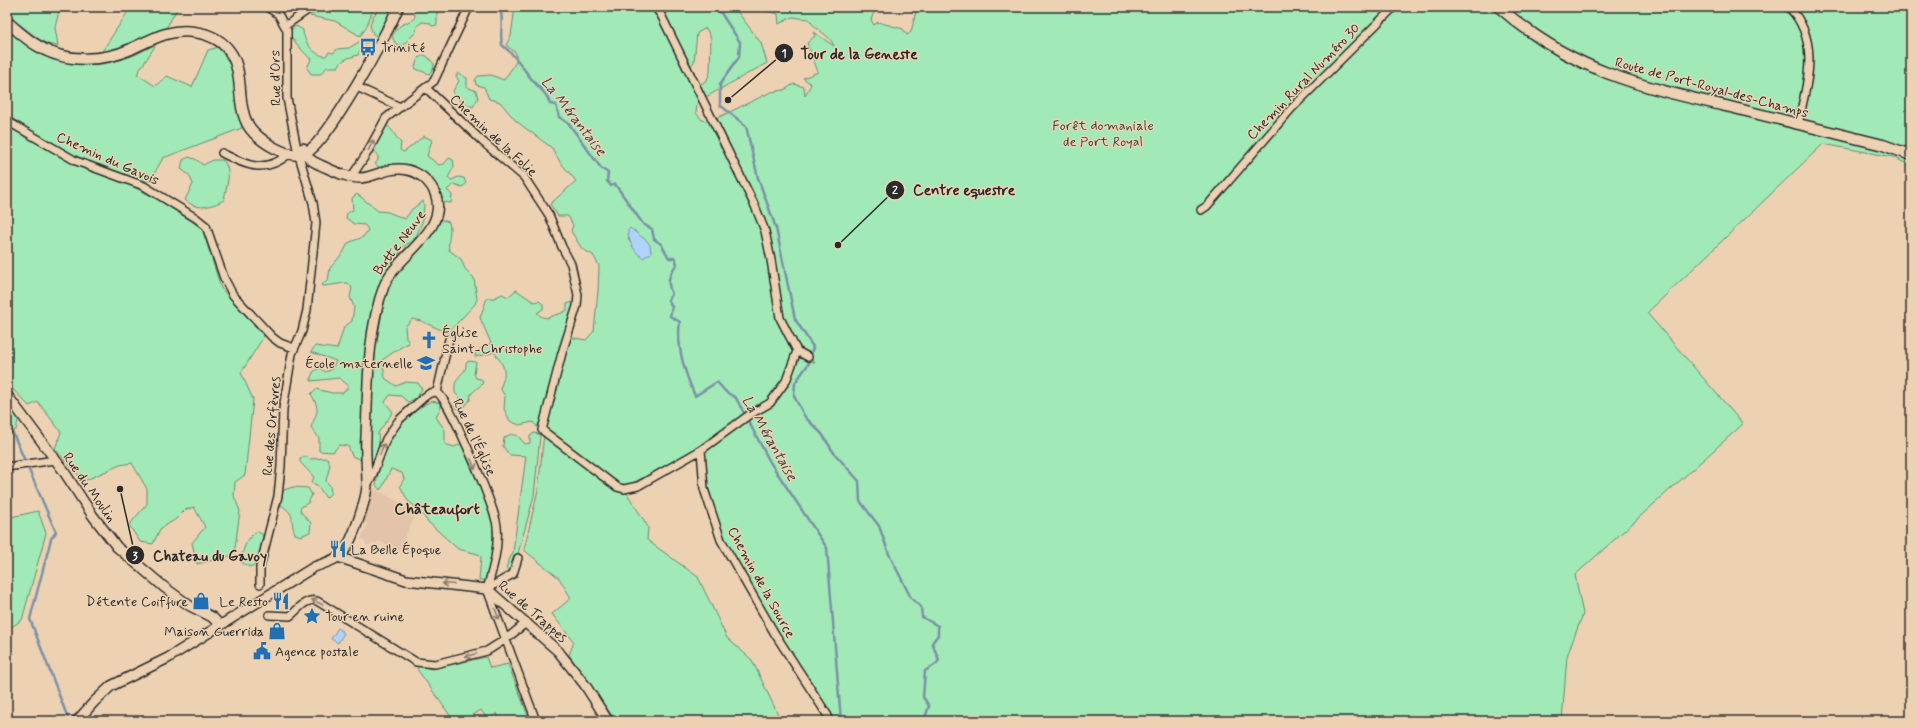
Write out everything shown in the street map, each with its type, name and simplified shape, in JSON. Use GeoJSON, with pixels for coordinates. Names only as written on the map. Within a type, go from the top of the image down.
{"type":"FeatureCollection","features":[{"type":"Feature","properties":{"kind":"main road"},"geometry":{"type":"LineString","coordinates":[[7,22],[38,47],[62,56],[84,59],[98,59],[124,53],[154,38],[172,32],[196,32],[215,39],[228,50],[235,60],[243,110],[248,125],[261,140],[298,154],[320,139],[328,129],[383,41],[398,7]]}},
{"type":"Feature","properties":{"kind":"main road","name":"Route de Port-Royal-des-Champs"},"geometry":{"type":"LineString","coordinates":[[1499,7],[1544,42],[1591,67],[1613,76],[1660,91],[1883,145],[1911,155]]}},
{"type":"Feature","properties":{"kind":"street"},"geometry":{"type":"LineString","coordinates":[[267,7],[278,14],[285,26],[312,7]]}},
{"type":"Feature","properties":{"kind":"street"},"geometry":{"type":"LineString","coordinates":[[349,177],[354,173],[367,153],[386,118],[426,88],[437,75],[469,7]]}},
{"type":"Feature","properties":{"kind":"street"},"geometry":{"type":"LineString","coordinates":[[655,7],[661,15],[755,206],[765,231],[772,260],[780,318],[797,351],[808,357]]}},
{"type":"Feature","properties":{"kind":"street","name":"Chemin Rural Numéro 30"},"geometry":{"type":"LineString","coordinates":[[1201,210],[1207,206],[1292,108],[1394,7]]}},
{"type":"Feature","properties":{"kind":"street"},"geometry":{"type":"LineString","coordinates":[[1789,7],[1798,17],[1805,34],[1810,59],[1808,77],[1798,124]]}},
{"type":"Feature","properties":{"kind":"street","name":"Rue d'Ors"},"geometry":{"type":"LineString","coordinates":[[285,26],[288,40],[287,98],[298,154]]}},
{"type":"Feature","properties":{"kind":"street"},"geometry":{"type":"LineString","coordinates":[[355,86],[400,107]]}},
{"type":"Feature","properties":{"kind":"street","name":"Chemin de la Folie"},"geometry":{"type":"LineString","coordinates":[[426,88],[483,142],[524,177],[549,214],[562,248],[572,264],[578,295],[578,306],[562,353],[542,430],[617,487],[624,489],[638,486],[701,450]]}},
{"type":"Feature","properties":{"kind":"street","name":"Chemin du Gavois"},"geometry":{"type":"LineString","coordinates":[[7,121],[76,161],[144,186],[196,218],[206,226],[224,278],[233,295],[272,337],[280,343],[294,348]]}},
{"type":"Feature","properties":{"kind":"street"},"geometry":{"type":"LineString","coordinates":[[222,152],[240,162],[262,166],[275,163],[298,154]]}},
{"type":"Feature","properties":{"kind":"street","name":"Butte Neuve"},"geometry":{"type":"LineString","coordinates":[[298,154],[349,177],[371,176],[390,170],[405,169],[413,171],[425,179],[430,185],[434,192],[438,208],[437,216],[430,229],[391,273],[385,283],[378,306],[369,370],[366,457],[367,484],[355,530],[348,547],[338,557]]}},
{"type":"Feature","properties":{"kind":"street","name":"Rue des Orfèvres"},"geometry":{"type":"LineString","coordinates":[[260,584],[260,567],[278,496],[281,466],[283,409],[294,348],[302,331],[307,314],[316,223],[313,203],[298,154]]}},
{"type":"Feature","properties":{"kind":"street"},"geometry":{"type":"LineString","coordinates":[[437,392],[449,339]]}},
{"type":"Feature","properties":{"kind":"street"},"geometry":{"type":"LineString","coordinates":[[701,450],[747,417],[770,403],[786,381],[797,351]]}},
{"type":"Feature","properties":{"kind":"street","name":"Rue de l'Église"},"geometry":{"type":"LineString","coordinates":[[367,484],[386,439],[399,420],[423,398],[430,393],[437,392],[452,414],[496,517],[497,553],[487,589]]}},
{"type":"Feature","properties":{"kind":"street","name":"Rue du Moulin"},"geometry":{"type":"LineString","coordinates":[[7,395],[117,547],[164,587],[190,606],[212,617],[220,625]]}},
{"type":"Feature","properties":{"kind":"street","name":"Chemin de la Source"},"geometry":{"type":"LineString","coordinates":[[701,450],[704,489],[721,540],[775,634],[828,716]]}},
{"type":"Feature","properties":{"kind":"street"},"geometry":{"type":"LineString","coordinates":[[7,467],[55,460]]}},
{"type":"Feature","properties":{"kind":"street"},"geometry":{"type":"LineString","coordinates":[[78,720],[111,686],[168,658],[314,567],[338,557]]}},
{"type":"Feature","properties":{"kind":"street","name":"Rue de Trappes"},"geometry":{"type":"LineString","coordinates":[[338,557],[406,580],[487,589],[558,650],[608,721]]}},
{"type":"Feature","properties":{"kind":"street"},"geometry":{"type":"LineString","coordinates":[[518,558],[513,574],[487,589],[536,721]]}},
{"type":"Feature","properties":{"kind":"street"},"geometry":{"type":"LineString","coordinates":[[269,615],[290,616],[305,602],[312,599],[416,662],[435,664],[487,651],[506,640],[527,622]]}},
{"type":"Feature","properties":{"kind":"shaded area"},"geometry":{"type":"Polygon","coordinates":[[[373,488],[417,512],[398,551],[380,541],[366,546],[365,541],[361,539],[368,524],[361,521],[373,488]]]}},
{"type":"Feature","properties":{"kind":"green space"},"geometry":{"type":"Polygon","coordinates":[[[7,7],[53,7],[59,11],[55,27],[58,46],[46,44],[7,15],[7,7]]]}},
{"type":"Feature","properties":{"kind":"green space"},"geometry":{"type":"Polygon","coordinates":[[[131,7],[178,7],[165,30],[112,51],[101,53],[131,7]]]}},
{"type":"Feature","properties":{"kind":"green space"},"geometry":{"type":"Polygon","coordinates":[[[327,7],[374,7],[366,28],[360,36],[335,21],[310,16],[327,7]]]}},
{"type":"Feature","properties":{"kind":"green space"},"geometry":{"type":"Polygon","coordinates":[[[381,7],[392,7],[387,21],[382,25],[383,31],[380,38],[373,34],[370,26],[373,16],[381,7]]]}},
{"type":"Feature","properties":{"kind":"green space"},"geometry":{"type":"Polygon","coordinates":[[[414,7],[437,7],[437,25],[432,26],[430,23],[422,22],[417,26],[416,32],[402,46],[396,44],[392,37],[399,27],[410,22],[415,17],[414,7]]]}},
{"type":"Feature","properties":{"kind":"green space"},"geometry":{"type":"Polygon","coordinates":[[[515,7],[653,7],[701,100],[697,103],[696,113],[702,120],[712,122],[761,225],[778,318],[794,352],[783,381],[768,401],[699,448],[625,487],[619,485],[544,430],[569,337],[586,340],[594,331],[599,266],[593,255],[582,249],[571,231],[573,225],[568,216],[558,216],[550,204],[576,181],[560,162],[552,148],[516,121],[500,102],[489,99],[484,87],[476,85],[475,80],[478,76],[491,75],[504,80],[516,62],[516,53],[506,45],[511,36],[515,7]],[[634,230],[628,239],[639,255],[643,257],[648,255],[651,250],[634,230]]]}},
{"type":"Feature","properties":{"kind":"green space"},"geometry":{"type":"Polygon","coordinates":[[[659,7],[734,7],[761,43],[767,63],[704,98],[698,86],[707,80],[710,72],[711,38],[706,28],[697,33],[694,62],[690,67],[666,16],[659,7]]]}},
{"type":"Feature","properties":{"kind":"green space","name":"Forêt domaniale de Port Royal"},"geometry":{"type":"Polygon","coordinates":[[[757,7],[876,7],[871,20],[874,25],[878,22],[903,29],[907,35],[911,32],[917,7],[1779,7],[1793,18],[1802,7],[1911,7],[1911,166],[1893,157],[1823,144],[1647,313],[1743,424],[1575,575],[1583,614],[1567,656],[1562,721],[825,721],[831,717],[758,600],[724,541],[707,483],[701,454],[744,422],[771,405],[798,354],[815,363],[791,338],[780,310],[767,232],[715,119],[771,92],[784,90],[794,84],[804,87],[805,96],[811,84],[803,78],[818,72],[807,43],[815,36],[813,32],[834,46],[829,38],[815,27],[809,19],[792,17],[779,24],[778,14],[762,10],[757,7]]]}},
{"type":"Feature","properties":{"kind":"green space"},"geometry":{"type":"Polygon","coordinates":[[[296,26],[303,30],[305,39],[313,51],[326,56],[329,52],[334,53],[337,49],[349,48],[364,39],[368,42],[362,46],[358,55],[344,60],[338,67],[327,67],[321,74],[311,74],[307,68],[311,59],[298,46],[288,32],[296,26]]]}},
{"type":"Feature","properties":{"kind":"green space"},"geometry":{"type":"Polygon","coordinates":[[[7,28],[31,48],[54,59],[66,62],[92,64],[117,61],[136,54],[157,43],[137,74],[155,86],[167,76],[192,87],[208,50],[219,47],[232,68],[242,128],[163,158],[150,181],[140,180],[73,155],[7,117],[7,28]]]}},
{"type":"Feature","properties":{"kind":"green space"},"geometry":{"type":"Polygon","coordinates":[[[424,55],[434,64],[433,69],[429,74],[416,69],[415,67],[418,58],[424,55]]]}},
{"type":"Feature","properties":{"kind":"green space"},"geometry":{"type":"Polygon","coordinates":[[[458,73],[467,78],[467,87],[476,91],[478,98],[473,107],[461,101],[454,94],[453,91],[459,81],[456,76],[458,73]]]}},
{"type":"Feature","properties":{"kind":"green space"},"geometry":{"type":"Polygon","coordinates":[[[386,125],[401,143],[400,150],[404,152],[424,136],[432,140],[427,156],[439,165],[444,164],[449,158],[453,160],[454,166],[448,178],[452,180],[458,177],[464,178],[466,184],[462,187],[454,184],[447,190],[452,195],[451,203],[441,202],[425,176],[383,170],[375,164],[378,160],[378,155],[374,150],[375,139],[386,125]]]}},
{"type":"Feature","properties":{"kind":"green space"},"geometry":{"type":"Polygon","coordinates":[[[7,126],[74,164],[128,184],[157,199],[202,228],[221,288],[264,336],[241,373],[253,399],[245,475],[235,482],[234,496],[240,511],[234,555],[197,564],[192,543],[205,527],[194,507],[185,510],[176,519],[160,529],[153,544],[140,542],[129,525],[147,504],[147,489],[132,463],[120,465],[84,481],[55,449],[61,432],[38,402],[29,406],[7,383],[7,126]]]}},
{"type":"Feature","properties":{"kind":"green space"},"geometry":{"type":"Polygon","coordinates":[[[189,157],[197,160],[203,165],[213,160],[223,160],[228,169],[224,200],[209,206],[199,207],[194,206],[185,200],[193,184],[189,175],[181,169],[183,160],[189,157]]]}},
{"type":"Feature","properties":{"kind":"green space"},"geometry":{"type":"Polygon","coordinates":[[[357,194],[378,211],[388,212],[405,219],[412,209],[423,201],[424,205],[423,220],[416,237],[401,249],[395,263],[364,364],[367,371],[363,433],[360,442],[361,460],[352,456],[348,446],[339,445],[333,452],[319,451],[319,438],[311,427],[317,407],[311,394],[316,389],[332,393],[343,393],[349,386],[339,378],[311,381],[314,371],[320,368],[325,372],[331,370],[336,361],[311,352],[315,346],[337,349],[344,327],[352,321],[354,307],[350,297],[352,288],[348,283],[322,286],[323,283],[328,281],[330,268],[343,253],[348,243],[363,237],[368,230],[365,225],[354,224],[346,218],[347,213],[353,210],[352,198],[357,194]]]}},
{"type":"Feature","properties":{"kind":"green space"},"geometry":{"type":"Polygon","coordinates":[[[442,220],[449,222],[449,250],[461,259],[465,269],[474,278],[477,299],[475,304],[448,333],[421,321],[412,319],[405,327],[406,337],[409,343],[382,360],[385,378],[396,386],[406,382],[418,383],[422,389],[416,398],[408,402],[401,396],[390,395],[385,402],[393,412],[378,433],[379,446],[374,461],[370,462],[371,409],[375,351],[386,291],[394,274],[442,220]]]}},
{"type":"Feature","properties":{"kind":"green space"},"geometry":{"type":"Polygon","coordinates":[[[516,290],[534,302],[539,301],[543,304],[543,309],[537,313],[542,317],[548,318],[562,313],[567,310],[567,304],[573,302],[576,306],[542,417],[537,427],[533,422],[519,425],[510,421],[504,409],[505,396],[500,388],[504,377],[504,369],[494,352],[475,357],[476,352],[491,343],[480,318],[487,298],[494,298],[502,294],[508,297],[516,290]]]}},
{"type":"Feature","properties":{"kind":"green space"},"geometry":{"type":"Polygon","coordinates":[[[469,361],[476,362],[474,374],[476,378],[481,379],[483,383],[471,394],[470,400],[461,410],[456,408],[456,404],[461,399],[455,393],[455,385],[466,366],[466,363],[469,361]]]}},
{"type":"Feature","properties":{"kind":"green space"},"geometry":{"type":"Polygon","coordinates":[[[7,401],[19,415],[16,430],[7,434],[7,401]]]}},
{"type":"Feature","properties":{"kind":"green space"},"geometry":{"type":"Polygon","coordinates":[[[432,401],[440,403],[441,407],[436,417],[445,430],[445,444],[454,447],[461,444],[492,516],[494,545],[492,562],[486,580],[479,580],[481,557],[478,554],[458,549],[428,522],[418,509],[408,501],[400,486],[404,479],[402,473],[391,469],[380,490],[376,485],[378,472],[387,447],[401,425],[420,407],[432,401]]]}},
{"type":"Feature","properties":{"kind":"green space"},"geometry":{"type":"Polygon","coordinates":[[[534,433],[539,434],[540,436],[534,496],[514,568],[511,571],[506,567],[513,552],[526,456],[509,455],[503,446],[504,438],[511,434],[518,436],[525,444],[530,443],[530,436],[534,433]]]}},
{"type":"Feature","properties":{"kind":"green space"},"geometry":{"type":"Polygon","coordinates":[[[544,433],[625,490],[648,527],[647,540],[698,577],[727,638],[752,660],[781,721],[616,721],[569,655],[574,642],[552,614],[571,598],[559,578],[524,550],[538,490],[544,433]]]}},
{"type":"Feature","properties":{"kind":"green space"},"geometry":{"type":"Polygon","coordinates":[[[306,456],[310,459],[327,458],[330,465],[326,481],[330,486],[331,493],[326,498],[317,485],[311,483],[314,477],[300,462],[300,458],[306,456]]]}},
{"type":"Feature","properties":{"kind":"green space"},"geometry":{"type":"Polygon","coordinates":[[[293,487],[308,488],[312,495],[308,503],[301,507],[300,511],[311,523],[310,532],[301,536],[295,534],[292,517],[281,505],[280,499],[284,490],[293,487]]]}},
{"type":"Feature","properties":{"kind":"green space"},"geometry":{"type":"Polygon","coordinates":[[[38,511],[46,533],[22,620],[7,630],[7,518],[38,511]]]}},
{"type":"Feature","properties":{"kind":"green space"},"geometry":{"type":"Polygon","coordinates":[[[257,531],[263,535],[258,563],[250,567],[242,563],[242,558],[245,545],[250,537],[257,531]]]}},
{"type":"Feature","properties":{"kind":"green space"},"geometry":{"type":"Polygon","coordinates":[[[486,657],[490,668],[508,664],[530,721],[497,721],[499,719],[497,713],[488,720],[481,710],[464,721],[454,721],[417,669],[419,666],[432,669],[486,657]]]}},
{"type":"Feature","properties":{"kind":"water"},"geometry":{"type":"Polygon","coordinates":[[[630,228],[650,245],[651,253],[643,258],[637,253],[630,242],[628,230],[630,228]]]}},
{"type":"Feature","properties":{"kind":"water"},"geometry":{"type":"Polygon","coordinates":[[[338,628],[344,633],[338,643],[331,639],[338,628]]]}},
{"type":"Feature","properties":{"kind":"waterway","name":"La Mérantaise"},"geometry":{"type":"LineString","coordinates":[[499,7],[502,15],[502,45],[516,58],[534,82],[544,92],[550,104],[556,105],[559,117],[569,124],[601,168],[608,173],[607,181],[611,186],[615,184],[643,224],[652,229],[654,239],[661,244],[669,258],[675,258],[677,264],[669,279],[669,286],[672,294],[668,300],[672,307],[670,316],[680,322],[679,341],[682,360],[695,396],[717,382],[726,392],[736,398],[770,462],[827,548],[841,721]]}},
{"type":"Feature","properties":{"kind":"waterway","name":"La Mérantaise"},"geometry":{"type":"LineString","coordinates":[[717,7],[740,42],[739,57],[720,84],[720,105],[746,126],[758,178],[776,228],[795,319],[813,347],[809,363],[795,383],[794,396],[805,417],[822,434],[834,453],[859,481],[860,501],[879,526],[889,554],[911,598],[921,607],[922,617],[938,626],[938,635],[932,643],[939,660],[936,664],[925,671],[923,697],[929,706],[924,721]]}},
{"type":"Feature","properties":{"kind":"waterway"},"geometry":{"type":"LineString","coordinates":[[7,425],[12,431],[56,532],[51,539],[30,619],[69,721]]}},
{"type":"Feature","properties":{"kind":"place","name":"Trinité"},"geometry":{"type":"Point","coordinates":[368,47]}},
{"type":"Feature","properties":{"kind":"place","name":"Tour de la Geneste"},"geometry":{"type":"Point","coordinates":[728,100]}},
{"type":"Feature","properties":{"kind":"place","name":"Centre equestre"},"geometry":{"type":"Point","coordinates":[838,245]}},
{"type":"Feature","properties":{"kind":"place","name":"Église Saint-Christophe"},"geometry":{"type":"Point","coordinates":[429,340]}},
{"type":"Feature","properties":{"kind":"place","name":"École maternelle"},"geometry":{"type":"Point","coordinates":[426,363]}},
{"type":"Feature","properties":{"kind":"place","name":"Chateau du Gavoy"},"geometry":{"type":"Point","coordinates":[120,489]}},
{"type":"Feature","properties":{"kind":"place","name":"La Belle Époque"},"geometry":{"type":"Point","coordinates":[338,549]}},
{"type":"Feature","properties":{"kind":"place","name":"Détente Coiffure"},"geometry":{"type":"Point","coordinates":[201,601]}},
{"type":"Feature","properties":{"kind":"place","name":"Le Resto"},"geometry":{"type":"Point","coordinates":[281,601]}},
{"type":"Feature","properties":{"kind":"place","name":"Tour en ruine"},"geometry":{"type":"Point","coordinates":[312,616]}},
{"type":"Feature","properties":{"kind":"place","name":"Maison Guerrida"},"geometry":{"type":"Point","coordinates":[277,631]}},
{"type":"Feature","properties":{"kind":"place","name":"Agence postale"},"geometry":{"type":"Point","coordinates":[262,651]}},
{"type":"Feature","properties":{"kind":"district","name":"Châteaufort"},"geometry":{"type":"Point","coordinates":[437,508]}}]}
